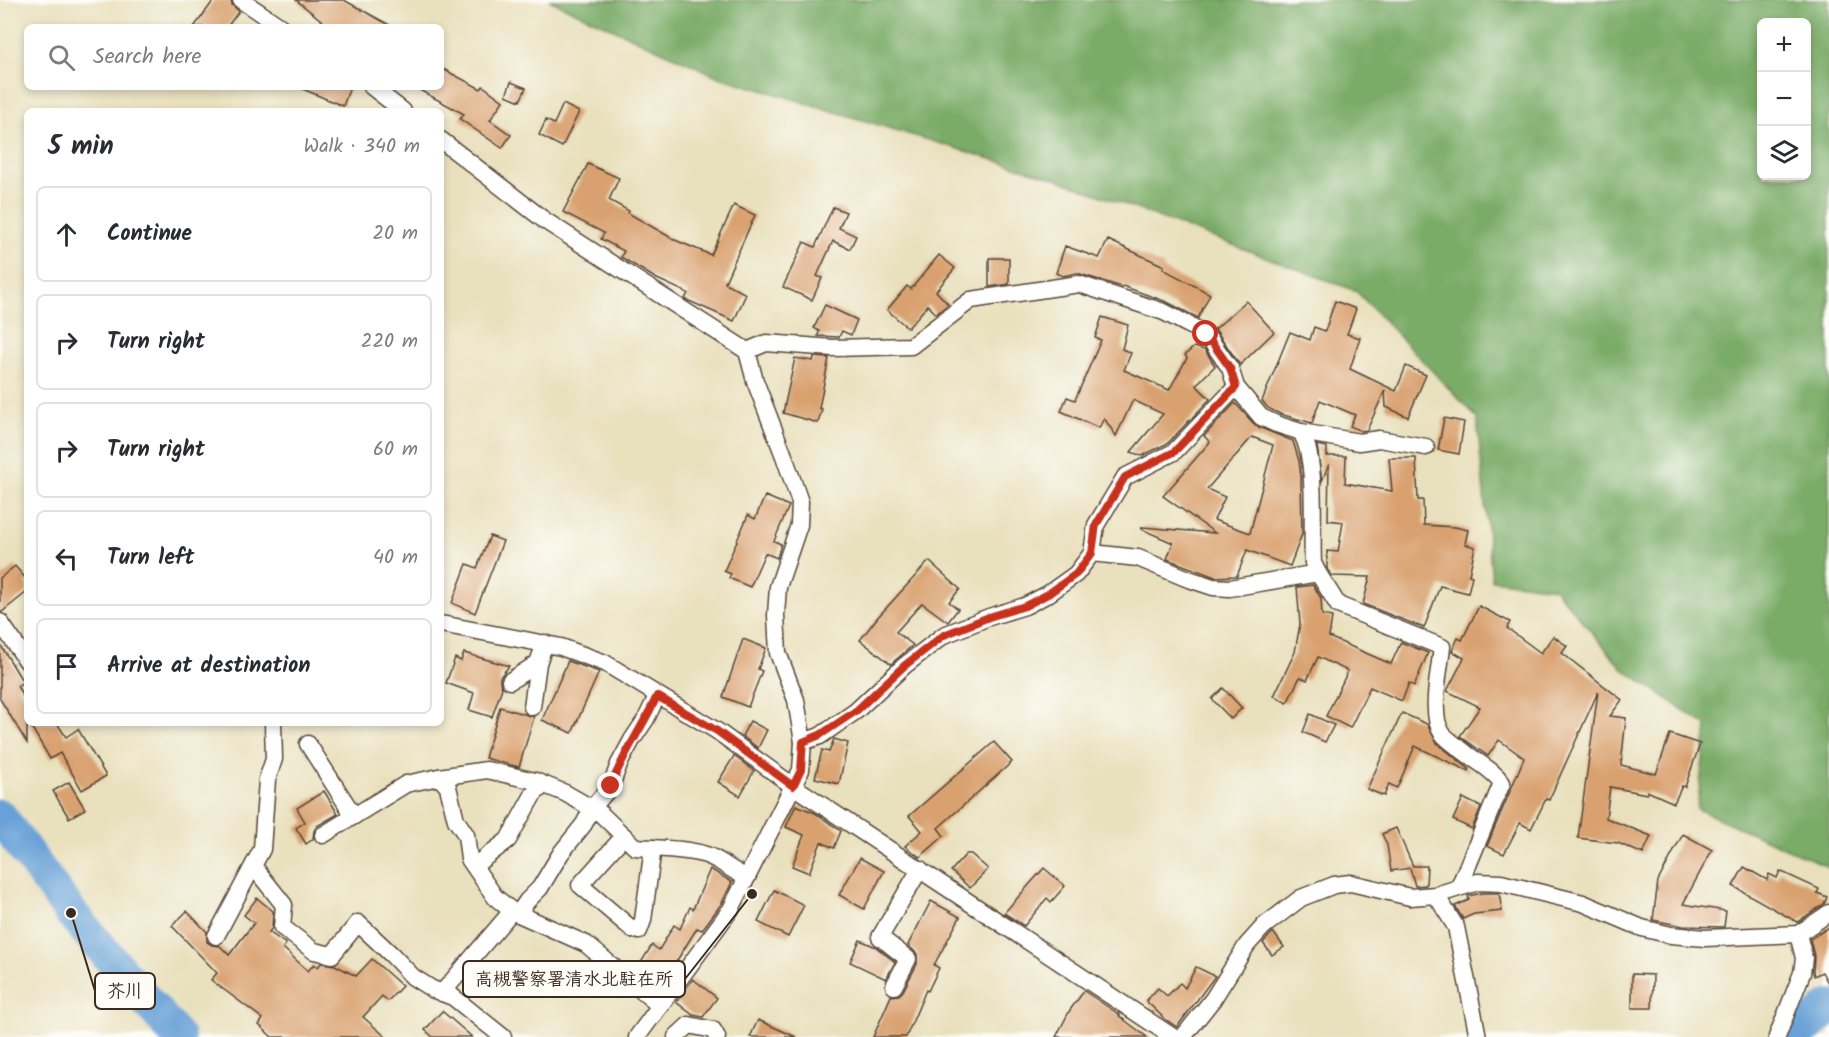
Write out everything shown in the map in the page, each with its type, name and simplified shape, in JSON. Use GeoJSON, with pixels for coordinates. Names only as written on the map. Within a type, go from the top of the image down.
{"type":"FeatureCollection","features":[{"type":"Feature","properties":{"kind":"street"},"geometry":{"type":"LineString","coordinates":[[241,0],[277,24]]}},
{"type":"Feature","properties":{"kind":"street"},"geometry":{"type":"LineString","coordinates":[[376,90],[399,108]]}},
{"type":"Feature","properties":{"kind":"street"},"geometry":{"type":"LineString","coordinates":[[444,142],[544,220],[747,351],[755,381],[800,502],[799,525],[778,587],[776,615],[778,653],[796,700],[803,742],[801,770],[731,909],[638,1037]]}},
{"type":"Feature","properties":{"kind":"street"},"geometry":{"type":"LineString","coordinates":[[747,351],[766,343],[833,348],[911,346],[971,300],[1079,284],[1164,312],[1206,334],[1230,368],[1236,387],[1261,417],[1301,432],[1359,442],[1378,439],[1426,447]]}},
{"type":"Feature","properties":{"kind":"street"},"geometry":{"type":"LineString","coordinates":[[803,742],[820,735],[856,711],[904,666],[944,635],[1025,606],[1048,594],[1076,574],[1092,553],[1096,525],[1125,477],[1174,452],[1236,387]]}},
{"type":"Feature","properties":{"kind":"street"},"geometry":{"type":"LineString","coordinates":[[1301,432],[1306,440],[1310,462],[1313,563],[1318,573],[1338,605],[1442,646],[1436,695],[1437,721],[1442,733],[1469,756],[1495,773],[1502,783],[1459,887]]}},
{"type":"Feature","properties":{"kind":"street"},"geometry":{"type":"LineString","coordinates":[[1092,553],[1138,558],[1213,587],[1230,588],[1318,573]]}},
{"type":"Feature","properties":{"kind":"street"},"geometry":{"type":"LineString","coordinates":[[0,622],[24,657]]}},
{"type":"Feature","properties":{"kind":"street"},"geometry":{"type":"LineString","coordinates":[[444,625],[545,643],[605,663],[717,731],[793,786],[1173,1037]]}},
{"type":"Feature","properties":{"kind":"street"},"geometry":{"type":"LineString","coordinates":[[532,707],[538,663],[545,643]]}},
{"type":"Feature","properties":{"kind":"street"},"geometry":{"type":"LineString","coordinates":[[510,681],[538,663]]}},
{"type":"Feature","properties":{"kind":"street"},"geometry":{"type":"LineString","coordinates":[[442,993],[515,912],[540,888],[561,853],[584,824],[592,808],[611,786],[619,764],[657,696]]}},
{"type":"Feature","properties":{"kind":"street"},"geometry":{"type":"LineString","coordinates":[[216,936],[262,849],[267,780],[274,759],[273,726]]}},
{"type":"Feature","properties":{"kind":"street"},"geometry":{"type":"LineString","coordinates":[[308,744],[354,816]]}},
{"type":"Feature","properties":{"kind":"street"},"geometry":{"type":"LineString","coordinates":[[323,835],[406,784],[487,770],[535,781],[565,793],[600,813],[635,847],[708,855],[734,872],[747,877]]}},
{"type":"Feature","properties":{"kind":"street"},"geometry":{"type":"LineString","coordinates":[[439,777],[448,788],[456,820],[466,835],[469,859],[495,897],[515,912],[586,944],[660,1005]]}},
{"type":"Feature","properties":{"kind":"street"},"geometry":{"type":"LineString","coordinates":[[474,866],[508,840],[533,795],[543,785]]}},
{"type":"Feature","properties":{"kind":"street"},"geometry":{"type":"LineString","coordinates":[[624,836],[580,885],[632,929],[639,931],[643,920],[653,848]]}},
{"type":"Feature","properties":{"kind":"street"},"geometry":{"type":"LineString","coordinates":[[254,867],[284,905],[282,927],[314,951],[332,956],[358,923],[413,978],[453,997],[503,1037]]}},
{"type":"Feature","properties":{"kind":"street"},"geometry":{"type":"LineString","coordinates":[[894,986],[908,959],[880,937],[920,869]]}},
{"type":"Feature","properties":{"kind":"street"},"geometry":{"type":"LineString","coordinates":[[1183,1037],[1213,999],[1247,945],[1264,926],[1301,898],[1334,885],[1351,883],[1410,897],[1436,895],[1479,882],[1524,888],[1583,903],[1642,928],[1671,935],[1705,938],[1798,934],[1829,913]]}},
{"type":"Feature","properties":{"kind":"street"},"geometry":{"type":"LineString","coordinates":[[1436,895],[1456,927],[1478,1037]]}},
{"type":"Feature","properties":{"kind":"street"},"geometry":{"type":"LineString","coordinates":[[1779,1033],[1802,973],[1804,957],[1798,934]]}},
{"type":"Feature","properties":{"kind":"street"},"geometry":{"type":"LineString","coordinates":[[676,1037],[689,1025],[713,1030],[717,1037]]}},
{"type":"Feature","properties":{"kind":"green space"},"geometry":{"type":"Polygon","coordinates":[[[549,0],[1829,0],[1829,867],[1697,809],[1707,726],[1623,669],[1554,588],[1492,580],[1477,418],[1356,291],[1054,178],[719,77],[549,0]]]}},
{"type":"Feature","properties":{"kind":"building"},"geometry":{"type":"Polygon","coordinates":[[[214,0],[231,0],[232,5],[239,11],[229,24],[196,24],[214,0]]]}},
{"type":"Feature","properties":{"kind":"building"},"geometry":{"type":"Polygon","coordinates":[[[296,0],[344,0],[388,24],[326,24],[296,0]]]}},
{"type":"Feature","properties":{"kind":"building"},"geometry":{"type":"Polygon","coordinates":[[[444,70],[481,89],[483,86],[503,101],[490,120],[511,135],[502,148],[460,119],[464,114],[420,90],[444,90],[444,70]]]}},
{"type":"Feature","properties":{"kind":"building"},"geometry":{"type":"Polygon","coordinates":[[[511,82],[526,88],[520,101],[506,95],[511,82]]]}},
{"type":"Feature","properties":{"kind":"building"},"geometry":{"type":"Polygon","coordinates":[[[305,90],[349,90],[343,106],[305,90]]]}},
{"type":"Feature","properties":{"kind":"building"},"geometry":{"type":"Polygon","coordinates":[[[563,104],[579,112],[562,147],[539,135],[546,120],[554,124],[563,104]]]}},
{"type":"Feature","properties":{"kind":"building"},"geometry":{"type":"Polygon","coordinates":[[[588,164],[619,178],[609,200],[675,240],[711,255],[734,205],[755,215],[725,282],[746,294],[734,321],[685,299],[688,293],[655,278],[621,257],[624,251],[601,239],[604,233],[563,212],[588,164]]]}},
{"type":"Feature","properties":{"kind":"building"},"geometry":{"type":"Polygon","coordinates":[[[833,207],[846,212],[839,228],[856,236],[850,249],[833,241],[817,276],[822,278],[812,300],[783,287],[804,242],[815,247],[833,207]]]}},
{"type":"Feature","properties":{"kind":"building"},"geometry":{"type":"Polygon","coordinates":[[[1108,240],[1164,266],[1163,269],[1210,294],[1198,318],[1167,302],[1123,286],[1077,273],[1063,276],[1056,273],[1065,246],[1099,258],[1108,240]]]}},
{"type":"Feature","properties":{"kind":"building"},"geometry":{"type":"Polygon","coordinates":[[[939,255],[955,268],[936,291],[948,304],[936,314],[928,305],[908,328],[887,310],[907,286],[911,289],[939,255]]]}},
{"type":"Feature","properties":{"kind":"building"},"geometry":{"type":"Polygon","coordinates":[[[989,258],[1009,258],[1009,284],[989,287],[989,258]]]}},
{"type":"Feature","properties":{"kind":"building"},"geometry":{"type":"Polygon","coordinates":[[[1246,301],[1274,332],[1240,365],[1215,329],[1246,301]]]}},
{"type":"Feature","properties":{"kind":"building"},"geometry":{"type":"Polygon","coordinates":[[[1335,301],[1356,309],[1347,334],[1360,338],[1350,369],[1396,391],[1406,366],[1426,375],[1408,417],[1386,407],[1385,390],[1367,430],[1361,431],[1350,426],[1355,415],[1320,400],[1312,423],[1280,414],[1268,408],[1262,401],[1290,332],[1310,340],[1314,327],[1325,331],[1335,301]]]}},
{"type":"Feature","properties":{"kind":"building"},"geometry":{"type":"Polygon","coordinates":[[[825,305],[857,320],[851,335],[842,331],[839,337],[818,336],[819,331],[814,328],[825,305]]]}},
{"type":"Feature","properties":{"kind":"building"},"geometry":{"type":"Polygon","coordinates":[[[1102,317],[1128,325],[1122,349],[1131,353],[1124,370],[1169,390],[1187,358],[1185,355],[1194,347],[1205,350],[1215,366],[1196,385],[1210,399],[1168,443],[1142,456],[1131,452],[1163,414],[1133,400],[1116,436],[1104,418],[1099,428],[1061,411],[1067,397],[1075,400],[1101,340],[1095,338],[1102,317]]]}},
{"type":"Feature","properties":{"kind":"building"},"geometry":{"type":"Polygon","coordinates":[[[814,357],[829,358],[818,423],[783,413],[795,358],[813,361],[814,357]]]}},
{"type":"Feature","properties":{"kind":"building"},"geometry":{"type":"Polygon","coordinates":[[[1235,403],[1256,426],[1293,441],[1301,477],[1302,534],[1290,566],[1247,550],[1237,576],[1215,577],[1167,559],[1173,543],[1141,529],[1142,527],[1215,533],[1163,496],[1210,442],[1204,436],[1235,403]],[[1252,437],[1207,489],[1225,497],[1214,520],[1250,533],[1273,445],[1252,437]]]}},
{"type":"Feature","properties":{"kind":"building"},"geometry":{"type":"Polygon","coordinates":[[[1444,418],[1464,422],[1459,454],[1438,450],[1444,418]]]}},
{"type":"Feature","properties":{"kind":"building"},"geometry":{"type":"Polygon","coordinates":[[[1317,445],[1327,447],[1327,456],[1346,456],[1345,483],[1392,491],[1389,458],[1416,458],[1418,500],[1423,500],[1424,525],[1468,530],[1465,544],[1475,547],[1468,593],[1440,586],[1424,628],[1363,604],[1370,577],[1332,576],[1327,568],[1327,551],[1338,552],[1343,522],[1328,520],[1329,464],[1322,481],[1317,445]]]}},
{"type":"Feature","properties":{"kind":"building"},"geometry":{"type":"Polygon","coordinates":[[[765,496],[789,506],[774,541],[781,544],[777,558],[765,553],[750,587],[729,578],[731,574],[724,571],[748,515],[755,519],[765,496]]]}},
{"type":"Feature","properties":{"kind":"building"},"geometry":{"type":"Polygon","coordinates":[[[490,536],[503,541],[475,613],[452,603],[467,564],[477,568],[490,536]]]}},
{"type":"Feature","properties":{"kind":"building"},"geometry":{"type":"Polygon","coordinates":[[[929,561],[960,589],[949,602],[958,609],[948,622],[922,603],[896,632],[913,645],[891,664],[860,640],[929,561]]]}},
{"type":"Feature","properties":{"kind":"building"},"geometry":{"type":"Polygon","coordinates":[[[15,566],[24,576],[24,594],[2,612],[0,612],[0,578],[15,566]]]}},
{"type":"Feature","properties":{"kind":"building"},"geometry":{"type":"Polygon","coordinates":[[[1313,585],[1321,598],[1322,615],[1332,617],[1329,637],[1391,664],[1401,642],[1428,653],[1414,686],[1409,683],[1402,701],[1370,687],[1350,728],[1326,716],[1348,671],[1318,657],[1307,680],[1300,677],[1287,703],[1274,696],[1295,652],[1300,624],[1297,587],[1313,585]]]}},
{"type":"Feature","properties":{"kind":"building"},"geometry":{"type":"Polygon","coordinates":[[[1479,606],[1510,622],[1507,628],[1541,653],[1553,636],[1567,646],[1562,653],[1622,700],[1610,716],[1626,718],[1621,765],[1656,774],[1670,734],[1700,744],[1685,787],[1682,786],[1674,803],[1647,791],[1647,794],[1610,787],[1606,818],[1651,836],[1643,854],[1618,843],[1578,838],[1598,692],[1549,800],[1546,799],[1531,829],[1520,823],[1504,854],[1487,846],[1524,758],[1499,740],[1488,756],[1460,736],[1480,707],[1447,691],[1464,658],[1452,651],[1458,638],[1462,640],[1479,606]]]}},
{"type":"Feature","properties":{"kind":"building"},"geometry":{"type":"Polygon","coordinates":[[[743,639],[766,648],[758,669],[762,671],[748,707],[723,697],[743,639]]]}},
{"type":"Feature","properties":{"kind":"building"},"geometry":{"type":"Polygon","coordinates":[[[0,644],[23,682],[17,686],[24,698],[24,726],[27,726],[27,743],[0,699],[0,644]]]}},
{"type":"Feature","properties":{"kind":"building"},"geometry":{"type":"Polygon","coordinates":[[[464,653],[509,666],[500,677],[502,688],[492,717],[469,710],[474,693],[446,683],[455,658],[461,661],[464,653]]]}},
{"type":"Feature","properties":{"kind":"building"},"geometry":{"type":"Polygon","coordinates":[[[568,661],[599,672],[572,733],[542,720],[568,661]]]}},
{"type":"Feature","properties":{"kind":"building"},"geometry":{"type":"Polygon","coordinates":[[[1223,688],[1242,708],[1231,719],[1212,699],[1223,688]]]}},
{"type":"Feature","properties":{"kind":"building"},"geometry":{"type":"Polygon","coordinates":[[[500,707],[534,717],[519,767],[485,758],[500,707]]]}},
{"type":"Feature","properties":{"kind":"building"},"geometry":{"type":"Polygon","coordinates":[[[1402,713],[1427,724],[1437,743],[1469,769],[1468,771],[1415,746],[1397,788],[1389,784],[1384,796],[1367,789],[1402,713]]]}},
{"type":"Feature","properties":{"kind":"building"},"geometry":{"type":"Polygon","coordinates":[[[1310,714],[1334,725],[1325,742],[1303,732],[1310,714]]]}},
{"type":"Feature","properties":{"kind":"building"},"geometry":{"type":"Polygon","coordinates":[[[750,721],[767,730],[758,748],[742,736],[750,721]]]}},
{"type":"Feature","properties":{"kind":"building"},"geometry":{"type":"Polygon","coordinates":[[[31,726],[59,726],[66,737],[78,729],[106,776],[82,790],[60,753],[50,759],[31,726]]]}},
{"type":"Feature","properties":{"kind":"building"},"geometry":{"type":"Polygon","coordinates":[[[834,739],[848,743],[839,784],[815,778],[822,750],[829,752],[834,739]]]}},
{"type":"Feature","properties":{"kind":"building"},"geometry":{"type":"Polygon","coordinates":[[[994,742],[1012,762],[938,828],[944,836],[920,857],[905,846],[922,831],[909,816],[994,742]]]}},
{"type":"Feature","properties":{"kind":"building"},"geometry":{"type":"Polygon","coordinates":[[[734,756],[754,771],[740,796],[718,782],[734,756]]]}},
{"type":"Feature","properties":{"kind":"building"},"geometry":{"type":"Polygon","coordinates":[[[69,782],[85,809],[69,818],[53,791],[69,782]]]}},
{"type":"Feature","properties":{"kind":"building"},"geometry":{"type":"Polygon","coordinates":[[[324,791],[338,814],[317,826],[313,839],[306,844],[296,828],[305,822],[297,808],[324,791]]]}},
{"type":"Feature","properties":{"kind":"building"},"geometry":{"type":"Polygon","coordinates":[[[1463,798],[1481,807],[1472,829],[1453,820],[1463,798]]]}},
{"type":"Feature","properties":{"kind":"building"},"geometry":{"type":"Polygon","coordinates":[[[796,805],[815,813],[841,831],[834,848],[821,842],[809,873],[792,866],[804,835],[786,827],[796,805]]]}},
{"type":"Feature","properties":{"kind":"building"},"geometry":{"type":"Polygon","coordinates":[[[1396,828],[1413,866],[1427,866],[1426,885],[1415,886],[1410,868],[1391,871],[1387,845],[1382,834],[1396,828]]]}},
{"type":"Feature","properties":{"kind":"building"},"geometry":{"type":"Polygon","coordinates":[[[1683,834],[1712,850],[1683,904],[1726,911],[1724,927],[1683,926],[1653,920],[1658,881],[1683,834]]]}},
{"type":"Feature","properties":{"kind":"building"},"geometry":{"type":"Polygon","coordinates":[[[966,854],[971,854],[988,869],[970,888],[951,871],[966,854]]]}},
{"type":"Feature","properties":{"kind":"building"},"geometry":{"type":"Polygon","coordinates":[[[860,858],[884,871],[864,909],[839,895],[860,858]]]}},
{"type":"Feature","properties":{"kind":"building"},"geometry":{"type":"Polygon","coordinates":[[[1744,867],[1767,880],[1769,874],[1777,878],[1780,871],[1819,889],[1817,893],[1827,897],[1824,904],[1797,922],[1733,886],[1744,867]]]}},
{"type":"Feature","properties":{"kind":"building"},"geometry":{"type":"Polygon","coordinates":[[[1044,868],[1065,886],[1051,902],[1047,898],[1024,926],[1004,913],[1044,868]]]}},
{"type":"Feature","properties":{"kind":"building"},"geometry":{"type":"Polygon","coordinates":[[[710,869],[732,882],[722,903],[702,930],[697,928],[676,962],[676,966],[658,991],[635,972],[652,945],[659,950],[674,925],[680,929],[690,907],[693,909],[710,869]]]}},
{"type":"Feature","properties":{"kind":"building"},"geometry":{"type":"Polygon","coordinates":[[[774,890],[804,905],[788,937],[758,922],[774,890]]]}},
{"type":"Feature","properties":{"kind":"building"},"geometry":{"type":"Polygon","coordinates":[[[1499,893],[1502,911],[1474,914],[1463,919],[1455,906],[1469,900],[1468,896],[1499,893]]]}},
{"type":"Feature","properties":{"kind":"building"},"geometry":{"type":"Polygon","coordinates":[[[257,898],[273,911],[272,928],[269,932],[286,944],[283,948],[308,971],[314,964],[318,967],[321,963],[335,965],[356,976],[372,959],[402,986],[388,1001],[382,996],[363,1017],[386,1037],[272,1037],[259,1025],[263,1019],[211,980],[217,973],[172,926],[187,911],[207,932],[207,942],[220,946],[229,955],[254,923],[244,915],[257,898]]]}},
{"type":"Feature","properties":{"kind":"building"},"geometry":{"type":"Polygon","coordinates":[[[931,901],[960,917],[934,965],[939,968],[928,991],[926,990],[906,1037],[873,1037],[891,996],[899,995],[903,991],[917,964],[917,954],[908,945],[931,901]]]}},
{"type":"Feature","properties":{"kind":"building"},"geometry":{"type":"Polygon","coordinates":[[[1829,927],[1829,985],[1822,972],[1814,976],[1814,956],[1810,939],[1829,927]]]}},
{"type":"Feature","properties":{"kind":"building"},"geometry":{"type":"Polygon","coordinates":[[[1273,932],[1284,947],[1272,955],[1263,943],[1273,932]]]}},
{"type":"Feature","properties":{"kind":"building"},"geometry":{"type":"Polygon","coordinates":[[[860,940],[876,947],[895,962],[886,979],[850,962],[860,940]]]}},
{"type":"Feature","properties":{"kind":"building"},"geometry":{"type":"Polygon","coordinates":[[[1196,967],[1215,976],[1177,1027],[1146,1001],[1158,988],[1167,996],[1180,983],[1185,988],[1196,967]]]}},
{"type":"Feature","properties":{"kind":"building"},"geometry":{"type":"Polygon","coordinates":[[[1632,974],[1653,975],[1652,1008],[1632,1008],[1632,974]]]}},
{"type":"Feature","properties":{"kind":"building"},"geometry":{"type":"Polygon","coordinates":[[[693,979],[717,998],[703,1017],[693,1015],[676,1002],[693,979]]]}},
{"type":"Feature","properties":{"kind":"building"},"geometry":{"type":"Polygon","coordinates":[[[1084,991],[1120,1015],[1147,1037],[1056,1037],[1070,1010],[1084,991]]]}},
{"type":"Feature","properties":{"kind":"building"},"geometry":{"type":"Polygon","coordinates":[[[442,1011],[472,1037],[433,1037],[425,1030],[442,1011]]]}},
{"type":"Feature","properties":{"kind":"building"},"geometry":{"type":"Polygon","coordinates":[[[758,1020],[796,1037],[750,1037],[758,1020]]]}},
{"type":"Feature","properties":{"kind":"waterway"},"geometry":{"type":"LineString","coordinates":[[0,816],[71,913],[178,1037]]}},
{"type":"Feature","properties":{"kind":"waterway"},"geometry":{"type":"LineString","coordinates":[[1792,1037],[1804,1030],[1829,1007]]}},
{"type":"Feature","properties":{"kind":"place","name":"高槻警察署清水北駐在所"},"geometry":{"type":"Point","coordinates":[752,894]}},
{"type":"Feature","properties":{"kind":"place","name":"芥川"},"geometry":{"type":"Point","coordinates":[71,913]}},
{"type":"Feature","properties":{"kind":"route"},"geometry":{"type":"LineString","coordinates":[[611,786],[619,764],[657,696],[717,731],[793,786],[801,770],[803,742],[820,735],[856,711],[904,666],[944,635],[1025,606],[1048,594],[1076,574],[1092,553],[1096,525],[1125,477],[1174,452],[1236,387],[1230,368],[1206,334]]}}]}
